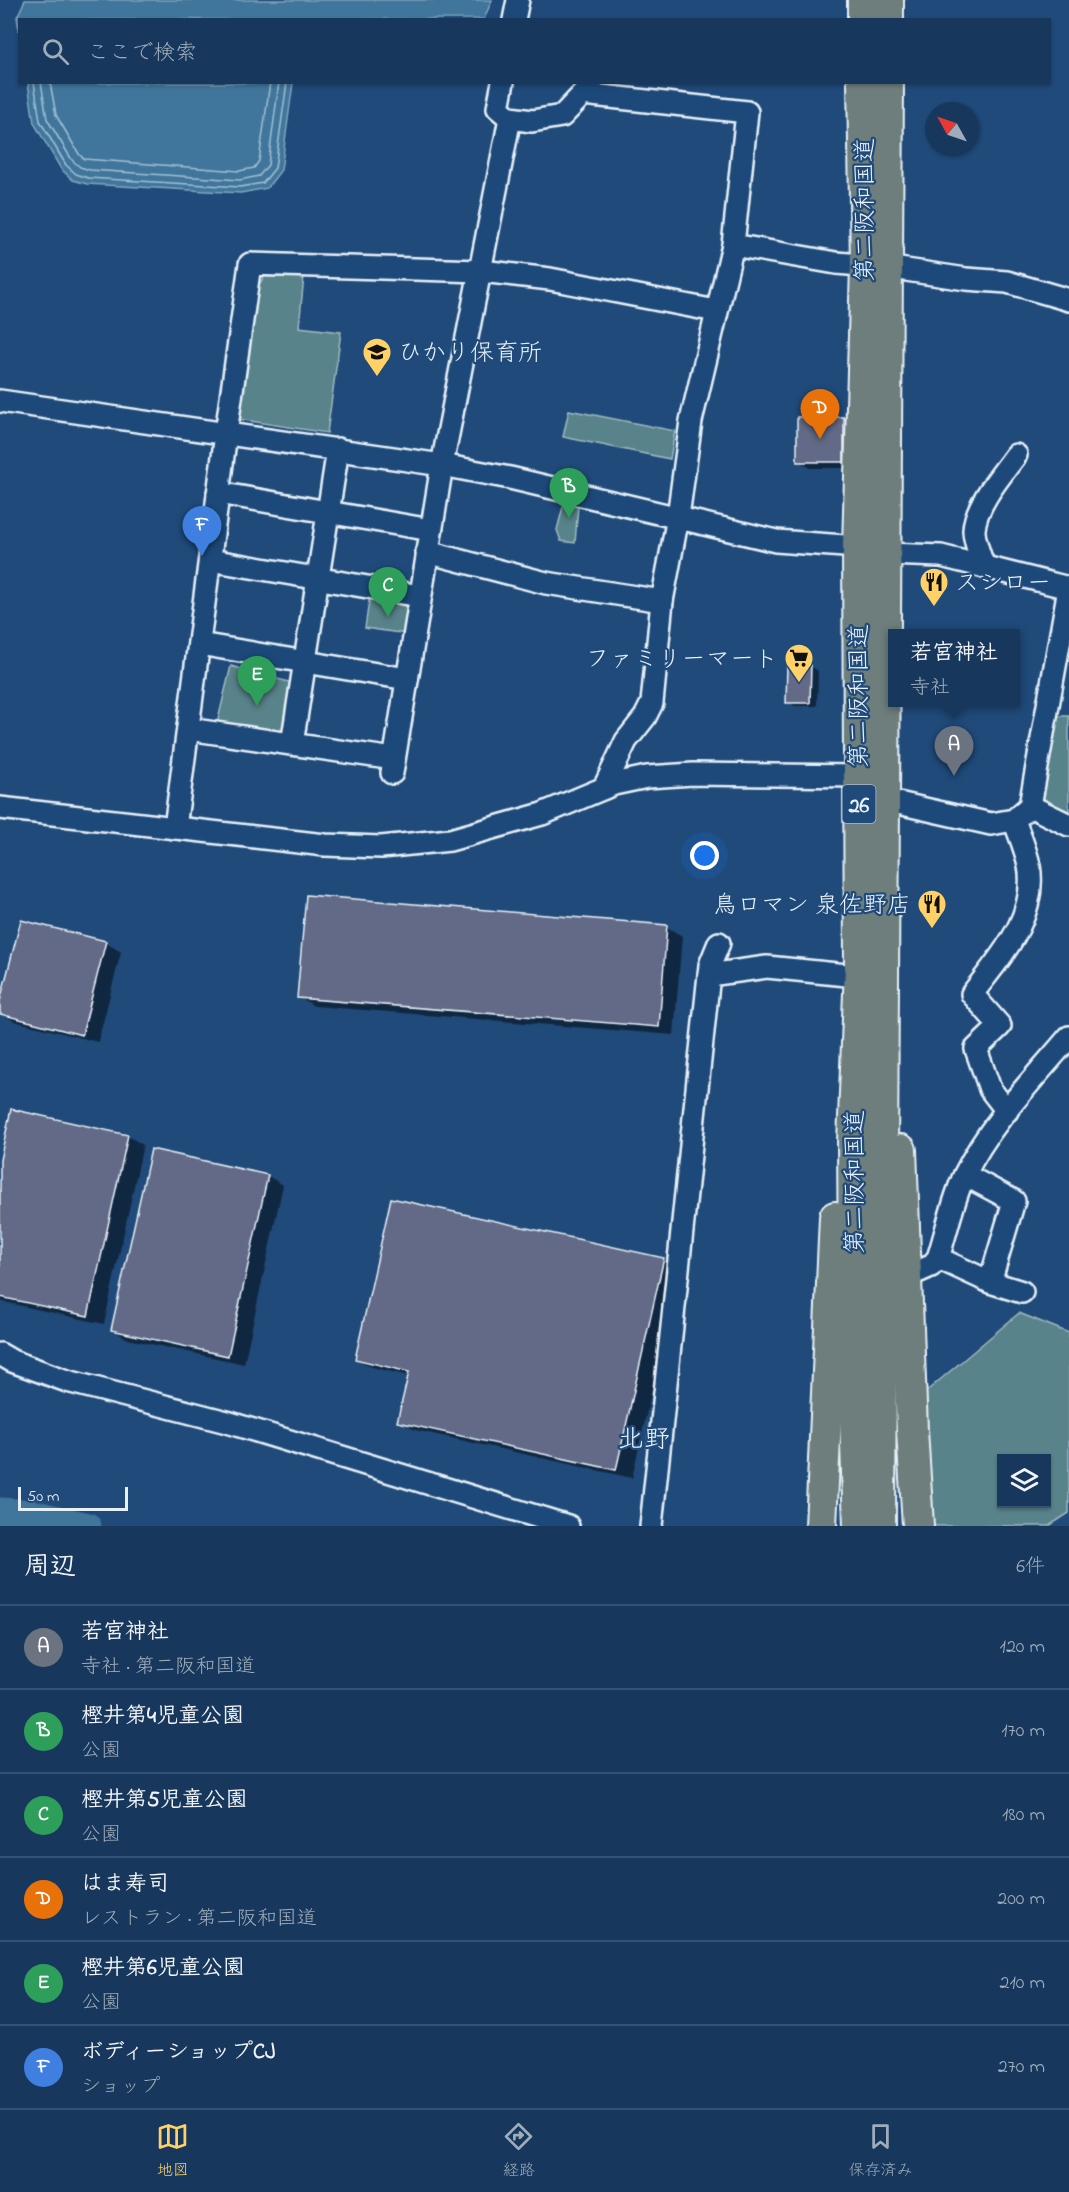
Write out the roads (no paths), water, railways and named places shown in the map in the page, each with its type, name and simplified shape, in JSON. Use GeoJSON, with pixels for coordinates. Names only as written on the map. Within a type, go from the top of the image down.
{"type":"FeatureCollection","features":[{"type":"Feature","properties":{"kind":"highway"},"geometry":{"type":"LineString","coordinates":[[863,0],[863,18]]}},
{"type":"Feature","properties":{"kind":"highway"},"geometry":{"type":"LineString","coordinates":[[888,0],[888,18]]}},
{"type":"Feature","properties":{"kind":"highway","name":"第二阪和国道"},"geometry":{"type":"LineString","coordinates":[[863,84],[876,266],[886,554],[880,1526]]}},
{"type":"Feature","properties":{"kind":"highway","name":"第二阪和国道"},"geometry":{"type":"LineString","coordinates":[[859,1526],[855,1418],[853,1142],[858,972],[858,547],[888,84]]}},
{"type":"Feature","properties":{"kind":"highway"},"geometry":{"type":"LineString","coordinates":[[883,942],[895,991],[906,1276],[900,1311],[901,1429],[918,1526]]}},
{"type":"Feature","properties":{"kind":"highway"},"geometry":{"type":"LineString","coordinates":[[821,1526],[834,1428],[844,1004],[858,972]]}},
{"type":"Feature","properties":{"kind":"street"},"geometry":{"type":"LineString","coordinates":[[514,18],[518,0]]}},
{"type":"Feature","properties":{"kind":"street"},"geometry":{"type":"LineString","coordinates":[[503,84],[498,108],[510,118],[532,122],[562,116],[583,94],[747,112],[733,245],[691,421],[678,517],[662,601],[652,704],[626,741],[604,788]]}},
{"type":"Feature","properties":{"kind":"street"},"geometry":{"type":"LineString","coordinates":[[188,729],[292,744],[393,766],[430,530],[510,118]]}},
{"type":"Feature","properties":{"kind":"street"},"geometry":{"type":"LineString","coordinates":[[733,245],[836,263],[1007,282],[1069,300]]}},
{"type":"Feature","properties":{"kind":"street"},"geometry":{"type":"LineString","coordinates":[[175,828],[250,264],[481,271],[550,279],[716,311]]}},
{"type":"Feature","properties":{"kind":"street"},"geometry":{"type":"LineString","coordinates":[[0,401],[442,465],[510,478],[776,541],[858,547],[886,554],[941,556],[1069,588],[1030,806],[1014,820],[991,824],[885,800],[859,776],[693,774],[647,777],[614,784],[542,814],[450,840],[381,847],[325,845],[0,807]]}},
{"type":"Feature","properties":{"kind":"street"},"geometry":{"type":"LineString","coordinates":[[292,744],[338,449]]}},
{"type":"Feature","properties":{"kind":"street"},"geometry":{"type":"LineString","coordinates":[[984,567],[974,531],[976,518],[988,495],[1016,454]]}},
{"type":"Feature","properties":{"kind":"street"},"geometry":{"type":"LineString","coordinates":[[218,493],[430,530]]}},
{"type":"Feature","properties":{"kind":"street"},"geometry":{"type":"LineString","coordinates":[[427,552],[546,583],[662,601]]}},
{"type":"Feature","properties":{"kind":"street"},"geometry":{"type":"LineString","coordinates":[[210,560],[420,596]]}},
{"type":"Feature","properties":{"kind":"street"},"geometry":{"type":"LineString","coordinates":[[199,644],[407,679]]}},
{"type":"Feature","properties":{"kind":"street"},"geometry":{"type":"LineString","coordinates":[[1030,806],[1069,825]]}},
{"type":"Feature","properties":{"kind":"street"},"geometry":{"type":"LineString","coordinates":[[1007,1112],[990,1089],[976,1049],[1000,1026],[972,994],[1010,945],[1024,916],[1030,890],[1029,864],[1014,820]]}},
{"type":"Feature","properties":{"kind":"street"},"geometry":{"type":"LineString","coordinates":[[651,1526],[710,965],[719,943]]}},
{"type":"Feature","properties":{"kind":"street"},"geometry":{"type":"LineString","coordinates":[[709,975],[767,967],[858,972]]}},
{"type":"Feature","properties":{"kind":"street"},"geometry":{"type":"LineString","coordinates":[[906,1276],[931,1266],[938,1258],[964,1175],[978,1150],[1069,1037]]}},
{"type":"Feature","properties":{"kind":"street"},"geometry":{"type":"LineString","coordinates":[[964,1175],[1014,1201],[990,1282]]}},
{"type":"Feature","properties":{"kind":"street"},"geometry":{"type":"LineString","coordinates":[[938,1258],[990,1282],[1022,1292]]}},
{"type":"Feature","properties":{"kind":"street"},"geometry":{"type":"LineString","coordinates":[[0,1354],[12,1361],[67,1381],[226,1422],[568,1526]]}},
{"type":"Feature","properties":{"kind":"water"},"geometry":{"type":"Polygon","coordinates":[[[25,0],[492,0],[484,18],[18,18],[18,24],[17,17],[25,0]]]}},
{"type":"Feature","properties":{"kind":"water"},"geometry":{"type":"Polygon","coordinates":[[[28,84],[293,84],[281,170],[267,188],[241,193],[87,184],[73,180],[61,169],[34,123],[28,84]]]}},
{"type":"Feature","properties":{"kind":"waterway"},"geometry":{"type":"LineString","coordinates":[[0,1511],[31,1513],[88,1526]]}},
{"type":"Feature","properties":{"kind":"place","name":"ひかり保育所"},"geometry":{"type":"Point","coordinates":[377,378]}},
{"type":"Feature","properties":{"kind":"place","name":"はま寿司"},"geometry":{"type":"Point","coordinates":[820,439]}},
{"type":"Feature","properties":{"kind":"place","name":"樫井第4児童公園"},"geometry":{"type":"Point","coordinates":[569,518]}},
{"type":"Feature","properties":{"kind":"place","name":"ボディーショップCJ"},"geometry":{"type":"Point","coordinates":[202,556]}},
{"type":"Feature","properties":{"kind":"place","name":"スシロー"},"geometry":{"type":"Point","coordinates":[934,608]}},
{"type":"Feature","properties":{"kind":"place","name":"樫井第5児童公園"},"geometry":{"type":"Point","coordinates":[388,617]}},
{"type":"Feature","properties":{"kind":"place","name":"ファミリーマート"},"geometry":{"type":"Point","coordinates":[799,684]}},
{"type":"Feature","properties":{"kind":"place","name":"樫井第6児童公園"},"geometry":{"type":"Point","coordinates":[257,706]}},
{"type":"Feature","properties":{"kind":"place","name":"若宮神社"},"geometry":{"type":"Point","coordinates":[954,776]}},
{"type":"Feature","properties":{"kind":"place","name":"鳥ロマン 泉佐野店"},"geometry":{"type":"Point","coordinates":[932,930]}},
{"type":"Feature","properties":{"kind":"district","name":"北野"},"geometry":{"type":"Point","coordinates":[644,1438]}}]}
